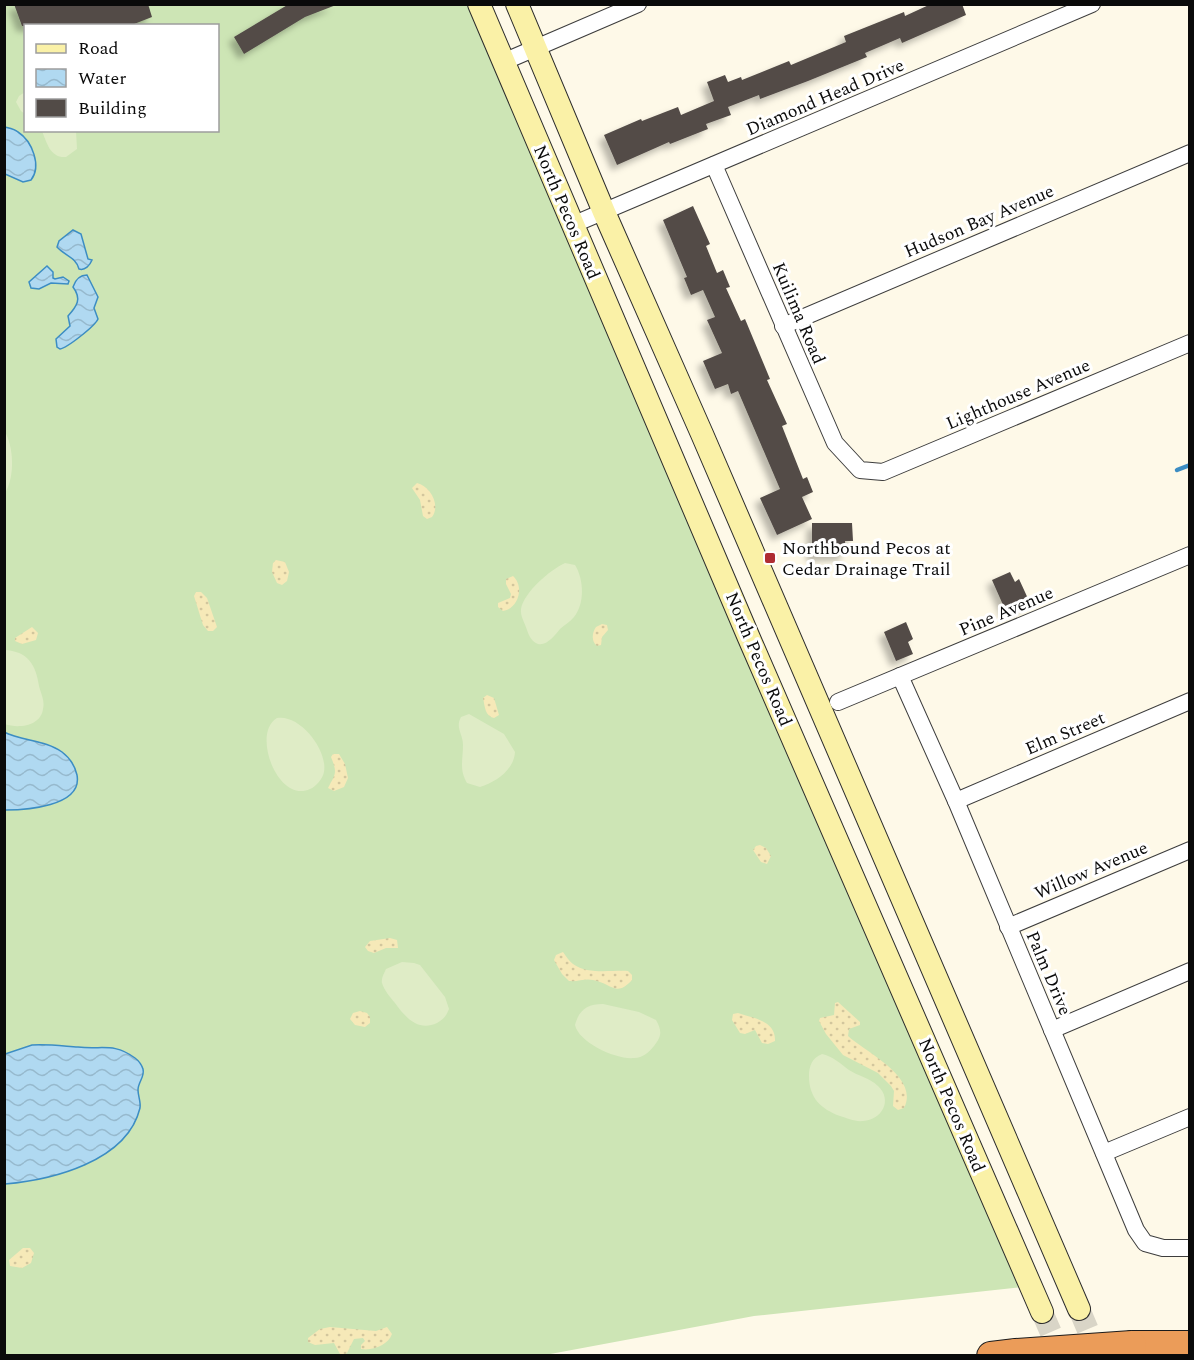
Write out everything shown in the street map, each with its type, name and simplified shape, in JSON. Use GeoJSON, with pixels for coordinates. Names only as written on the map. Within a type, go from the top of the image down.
{"type":"FeatureCollection","features":[{"type":"Feature","properties":{"kind":"highway"},"geometry":{"type":"LineString","coordinates":[[1004,1354],[1132,1345],[1190,1345]]}},
{"type":"Feature","properties":{"kind":"main road","name":"North Pecos Road"},"geometry":{"type":"LineString","coordinates":[[479,4],[572,225],[1042,1312]]}},
{"type":"Feature","properties":{"kind":"main road","name":"North Pecos Road"},"geometry":{"type":"LineString","coordinates":[[517,4],[604,212],[707,445],[1079,1310]]}},
{"type":"Feature","properties":{"kind":"street"},"geometry":{"type":"LineString","coordinates":[[503,62],[638,4]]}},
{"type":"Feature","properties":{"kind":"street","name":"Diamond Head Drive"},"geometry":{"type":"LineString","coordinates":[[572,225],[1092,4]]}},
{"type":"Feature","properties":{"kind":"street","name":"Hudson Bay Avenue"},"geometry":{"type":"LineString","coordinates":[[783,326],[1190,153]]}},
{"type":"Feature","properties":{"kind":"street","name":"Kuilima Road"},"geometry":{"type":"LineString","coordinates":[[714,165],[835,443],[860,470]]}},
{"type":"Feature","properties":{"kind":"street","name":"Lighthouse Avenue"},"geometry":{"type":"LineString","coordinates":[[860,470],[883,472],[1190,343]]}},
{"type":"Feature","properties":{"kind":"street","name":"Pine Avenue"},"geometry":{"type":"LineString","coordinates":[[838,702],[1190,555]]}},
{"type":"Feature","properties":{"kind":"street","name":"Palm Drive"},"geometry":{"type":"LineString","coordinates":[[900,676],[956,801],[1136,1230],[1145,1243],[1163,1248],[1190,1248]]}},
{"type":"Feature","properties":{"kind":"street","name":"Elm Street"},"geometry":{"type":"LineString","coordinates":[[956,801],[1190,701]]}},
{"type":"Feature","properties":{"kind":"street","name":"Willow Avenue"},"geometry":{"type":"LineString","coordinates":[[1008,927],[1190,850]]}},
{"type":"Feature","properties":{"kind":"street"},"geometry":{"type":"LineString","coordinates":[[1052,1030],[1190,971]]}},
{"type":"Feature","properties":{"kind":"street"},"geometry":{"type":"LineString","coordinates":[[1104,1153],[1190,1117]]}},
{"type":"Feature","properties":{"kind":"green space"},"geometry":{"type":"Polygon","coordinates":[[[5,5],[467,5],[942,1108],[1022,1287],[754,1316],[545,1355],[5,1355],[5,5]]]}},
{"type":"Feature","properties":{"kind":"green space"},"geometry":{"type":"Polygon","coordinates":[[[24,93],[24,113],[16,102],[24,93]]]}},
{"type":"Feature","properties":{"kind":"green space"},"geometry":{"type":"Polygon","coordinates":[[[42,132],[76,132],[77,149],[66,157],[56,155],[50,149],[42,132]]]}},
{"type":"Feature","properties":{"kind":"green space"},"geometry":{"type":"Polygon","coordinates":[[[4,430],[10,444],[12,462],[5,493],[4,430]]]}},
{"type":"Feature","properties":{"kind":"green space"},"geometry":{"type":"Polygon","coordinates":[[[565,563],[575,565],[582,584],[582,599],[578,612],[550,640],[538,644],[530,637],[522,617],[523,602],[538,582],[565,563]]]}},
{"type":"Feature","properties":{"kind":"green space"},"geometry":{"type":"Polygon","coordinates":[[[4,650],[25,656],[36,672],[43,706],[41,715],[34,723],[22,726],[5,724],[4,650]]]}},
{"type":"Feature","properties":{"kind":"green space"},"geometry":{"type":"Polygon","coordinates":[[[469,714],[504,734],[515,752],[508,770],[492,782],[480,787],[467,783],[462,769],[463,741],[459,721],[461,717],[469,714]]]}},
{"type":"Feature","properties":{"kind":"green space"},"geometry":{"type":"Polygon","coordinates":[[[277,718],[286,718],[303,728],[311,735],[322,754],[324,772],[319,782],[310,789],[298,791],[288,786],[272,765],[267,738],[270,726],[277,718]]]}},
{"type":"Feature","properties":{"kind":"green space"},"geometry":{"type":"Polygon","coordinates":[[[402,962],[420,965],[445,997],[449,1009],[437,1023],[424,1026],[413,1022],[384,988],[382,979],[386,969],[402,962]]]}},
{"type":"Feature","properties":{"kind":"green space"},"geometry":{"type":"Polygon","coordinates":[[[603,1004],[639,1012],[656,1020],[660,1030],[657,1042],[646,1054],[634,1058],[618,1056],[591,1044],[578,1032],[575,1025],[584,1009],[592,1005],[603,1004]]]}},
{"type":"Feature","properties":{"kind":"green space"},"geometry":{"type":"Polygon","coordinates":[[[822,1054],[833,1058],[878,1086],[885,1097],[880,1113],[870,1120],[854,1120],[833,1113],[817,1102],[811,1091],[809,1072],[813,1060],[822,1054]]]}},
{"type":"Feature","properties":{"kind":"sand"},"geometry":{"type":"Polygon","coordinates":[[[417,483],[430,492],[435,502],[432,517],[427,519],[423,516],[420,500],[412,488],[417,483]]]}},
{"type":"Feature","properties":{"kind":"sand"},"geometry":{"type":"Polygon","coordinates":[[[276,560],[285,562],[289,572],[287,581],[282,585],[277,583],[272,572],[273,563],[276,560]]]}},
{"type":"Feature","properties":{"kind":"sand"},"geometry":{"type":"Polygon","coordinates":[[[513,576],[519,586],[518,597],[513,606],[503,611],[498,607],[498,603],[510,598],[511,594],[506,579],[513,576]]]}},
{"type":"Feature","properties":{"kind":"sand"},"geometry":{"type":"Polygon","coordinates":[[[196,592],[201,592],[207,598],[217,627],[213,631],[208,631],[203,625],[194,596],[196,592]]]}},
{"type":"Feature","properties":{"kind":"sand"},"geometry":{"type":"Polygon","coordinates":[[[602,624],[607,625],[608,630],[602,637],[601,645],[597,646],[593,634],[596,627],[602,624]]]}},
{"type":"Feature","properties":{"kind":"sand"},"geometry":{"type":"Polygon","coordinates":[[[32,627],[38,633],[36,640],[22,644],[15,641],[15,638],[32,627]]]}},
{"type":"Feature","properties":{"kind":"sand"},"geometry":{"type":"Polygon","coordinates":[[[487,695],[494,698],[499,715],[494,718],[487,713],[485,708],[483,698],[487,695]]]}},
{"type":"Feature","properties":{"kind":"sand"},"geometry":{"type":"Polygon","coordinates":[[[333,754],[339,754],[345,764],[348,778],[344,787],[334,791],[328,788],[335,774],[331,757],[333,754]]]}},
{"type":"Feature","properties":{"kind":"sand"},"geometry":{"type":"Polygon","coordinates":[[[760,845],[766,848],[771,856],[767,864],[761,862],[753,850],[760,845]]]}},
{"type":"Feature","properties":{"kind":"sand"},"geometry":{"type":"Polygon","coordinates":[[[390,938],[397,940],[398,948],[386,948],[374,953],[365,947],[370,941],[390,938]]]}},
{"type":"Feature","properties":{"kind":"sand"},"geometry":{"type":"Polygon","coordinates":[[[563,952],[572,963],[586,970],[628,971],[632,975],[632,980],[617,989],[590,980],[569,981],[554,960],[556,955],[563,952]]]}},
{"type":"Feature","properties":{"kind":"sand"},"geometry":{"type":"Polygon","coordinates":[[[838,1002],[860,1022],[860,1025],[849,1029],[848,1036],[898,1076],[907,1097],[904,1108],[898,1110],[893,1106],[894,1091],[878,1073],[843,1055],[826,1034],[819,1021],[820,1018],[834,1015],[835,1003],[838,1002]]]}},
{"type":"Feature","properties":{"kind":"sand"},"geometry":{"type":"Polygon","coordinates":[[[360,1011],[367,1013],[370,1017],[370,1023],[365,1027],[355,1025],[350,1019],[353,1013],[360,1011]]]}},
{"type":"Feature","properties":{"kind":"sand"},"geometry":{"type":"Polygon","coordinates":[[[738,1013],[767,1024],[772,1028],[775,1041],[768,1044],[762,1043],[755,1030],[745,1034],[740,1033],[732,1020],[733,1014],[738,1013]]]}},
{"type":"Feature","properties":{"kind":"sand"},"geometry":{"type":"Polygon","coordinates":[[[23,1248],[30,1248],[34,1253],[31,1263],[22,1268],[10,1266],[9,1260],[23,1248]]]}},
{"type":"Feature","properties":{"kind":"sand"},"geometry":{"type":"Polygon","coordinates":[[[330,1327],[376,1331],[387,1327],[392,1334],[384,1344],[370,1349],[361,1349],[365,1341],[363,1338],[354,1339],[344,1355],[340,1354],[334,1343],[315,1345],[308,1342],[308,1338],[320,1329],[330,1327]]]}},
{"type":"Feature","properties":{"kind":"water"},"geometry":{"type":"Polygon","coordinates":[[[5,127],[17,131],[31,147],[36,168],[31,180],[23,182],[5,174],[5,127]]]}},
{"type":"Feature","properties":{"kind":"water"},"geometry":{"type":"Polygon","coordinates":[[[73,230],[81,234],[88,259],[92,260],[89,266],[83,269],[79,269],[73,259],[57,247],[59,241],[73,230]]]}},
{"type":"Feature","properties":{"kind":"water"},"geometry":{"type":"Polygon","coordinates":[[[47,266],[53,272],[53,278],[63,277],[69,281],[68,284],[51,283],[39,289],[31,288],[29,282],[47,266]]]}},
{"type":"Feature","properties":{"kind":"water"},"geometry":{"type":"Polygon","coordinates":[[[87,275],[98,297],[94,308],[98,319],[80,336],[60,349],[57,347],[56,339],[70,326],[68,316],[78,299],[73,287],[78,279],[87,275]]]}},
{"type":"Feature","properties":{"kind":"water"},"geometry":{"type":"Polygon","coordinates":[[[4,732],[49,745],[65,754],[72,762],[77,775],[76,786],[71,794],[62,800],[38,807],[5,810],[4,732]]]}},
{"type":"Feature","properties":{"kind":"water"},"geometry":{"type":"Polygon","coordinates":[[[32,1045],[114,1048],[127,1053],[139,1061],[143,1069],[138,1090],[140,1108],[132,1127],[120,1142],[104,1155],[65,1172],[5,1184],[5,1054],[32,1045]]]}},
{"type":"Feature","properties":{"kind":"building"},"geometry":{"type":"Polygon","coordinates":[[[14,4],[148,4],[152,17],[134,24],[24,24],[22,26],[14,4]]]}},
{"type":"Feature","properties":{"kind":"building"},"geometry":{"type":"Polygon","coordinates":[[[289,4],[336,5],[305,17],[244,54],[234,37],[289,4]]]}},
{"type":"Feature","properties":{"kind":"building"},"geometry":{"type":"Polygon","coordinates":[[[931,4],[962,4],[966,15],[902,43],[900,38],[865,53],[867,57],[808,81],[760,99],[759,95],[728,107],[731,115],[706,124],[708,129],[670,144],[669,142],[617,165],[604,135],[641,119],[642,121],[678,107],[681,115],[714,101],[707,82],[725,75],[728,82],[741,77],[742,80],[789,61],[791,65],[846,42],[844,36],[904,12],[905,16],[931,4]]]}},
{"type":"Feature","properties":{"kind":"building"},"geometry":{"type":"Polygon","coordinates":[[[693,206],[710,244],[706,246],[717,273],[723,270],[730,287],[726,288],[741,321],[745,319],[770,379],[767,380],[787,424],[782,426],[803,479],[807,477],[813,492],[802,497],[812,519],[777,535],[760,498],[780,489],[738,391],[731,394],[728,384],[715,389],[703,361],[722,353],[707,320],[715,317],[703,290],[691,295],[684,278],[687,277],[663,220],[693,206]]]}},
{"type":"Feature","properties":{"kind":"building"},"geometry":{"type":"Polygon","coordinates":[[[812,523],[852,523],[853,541],[845,541],[846,555],[812,556],[812,523]]]}},
{"type":"Feature","properties":{"kind":"building"},"geometry":{"type":"Polygon","coordinates":[[[1010,572],[1015,582],[1019,579],[1030,603],[1007,614],[992,580],[1010,572]]]}},
{"type":"Feature","properties":{"kind":"building"},"geometry":{"type":"Polygon","coordinates":[[[906,622],[913,639],[908,642],[913,654],[896,661],[884,632],[906,622]]]}},
{"type":"Feature","properties":{"kind":"waterway"},"geometry":{"type":"LineString","coordinates":[[1177,470],[1190,465]]}},
{"type":"Feature","properties":{"kind":"tunnel"},"geometry":{"type":"LineString","coordinates":[[1079,1309],[1099,1356]]}},
{"type":"Feature","properties":{"kind":"tunnel"},"geometry":{"type":"LineString","coordinates":[[1042,1312],[1061,1356]]}},
{"type":"Feature","properties":{"kind":"place","name":"Northbound Pecos at Cedar Drainage Trail"},"geometry":{"type":"Point","coordinates":[770,558]}}]}
